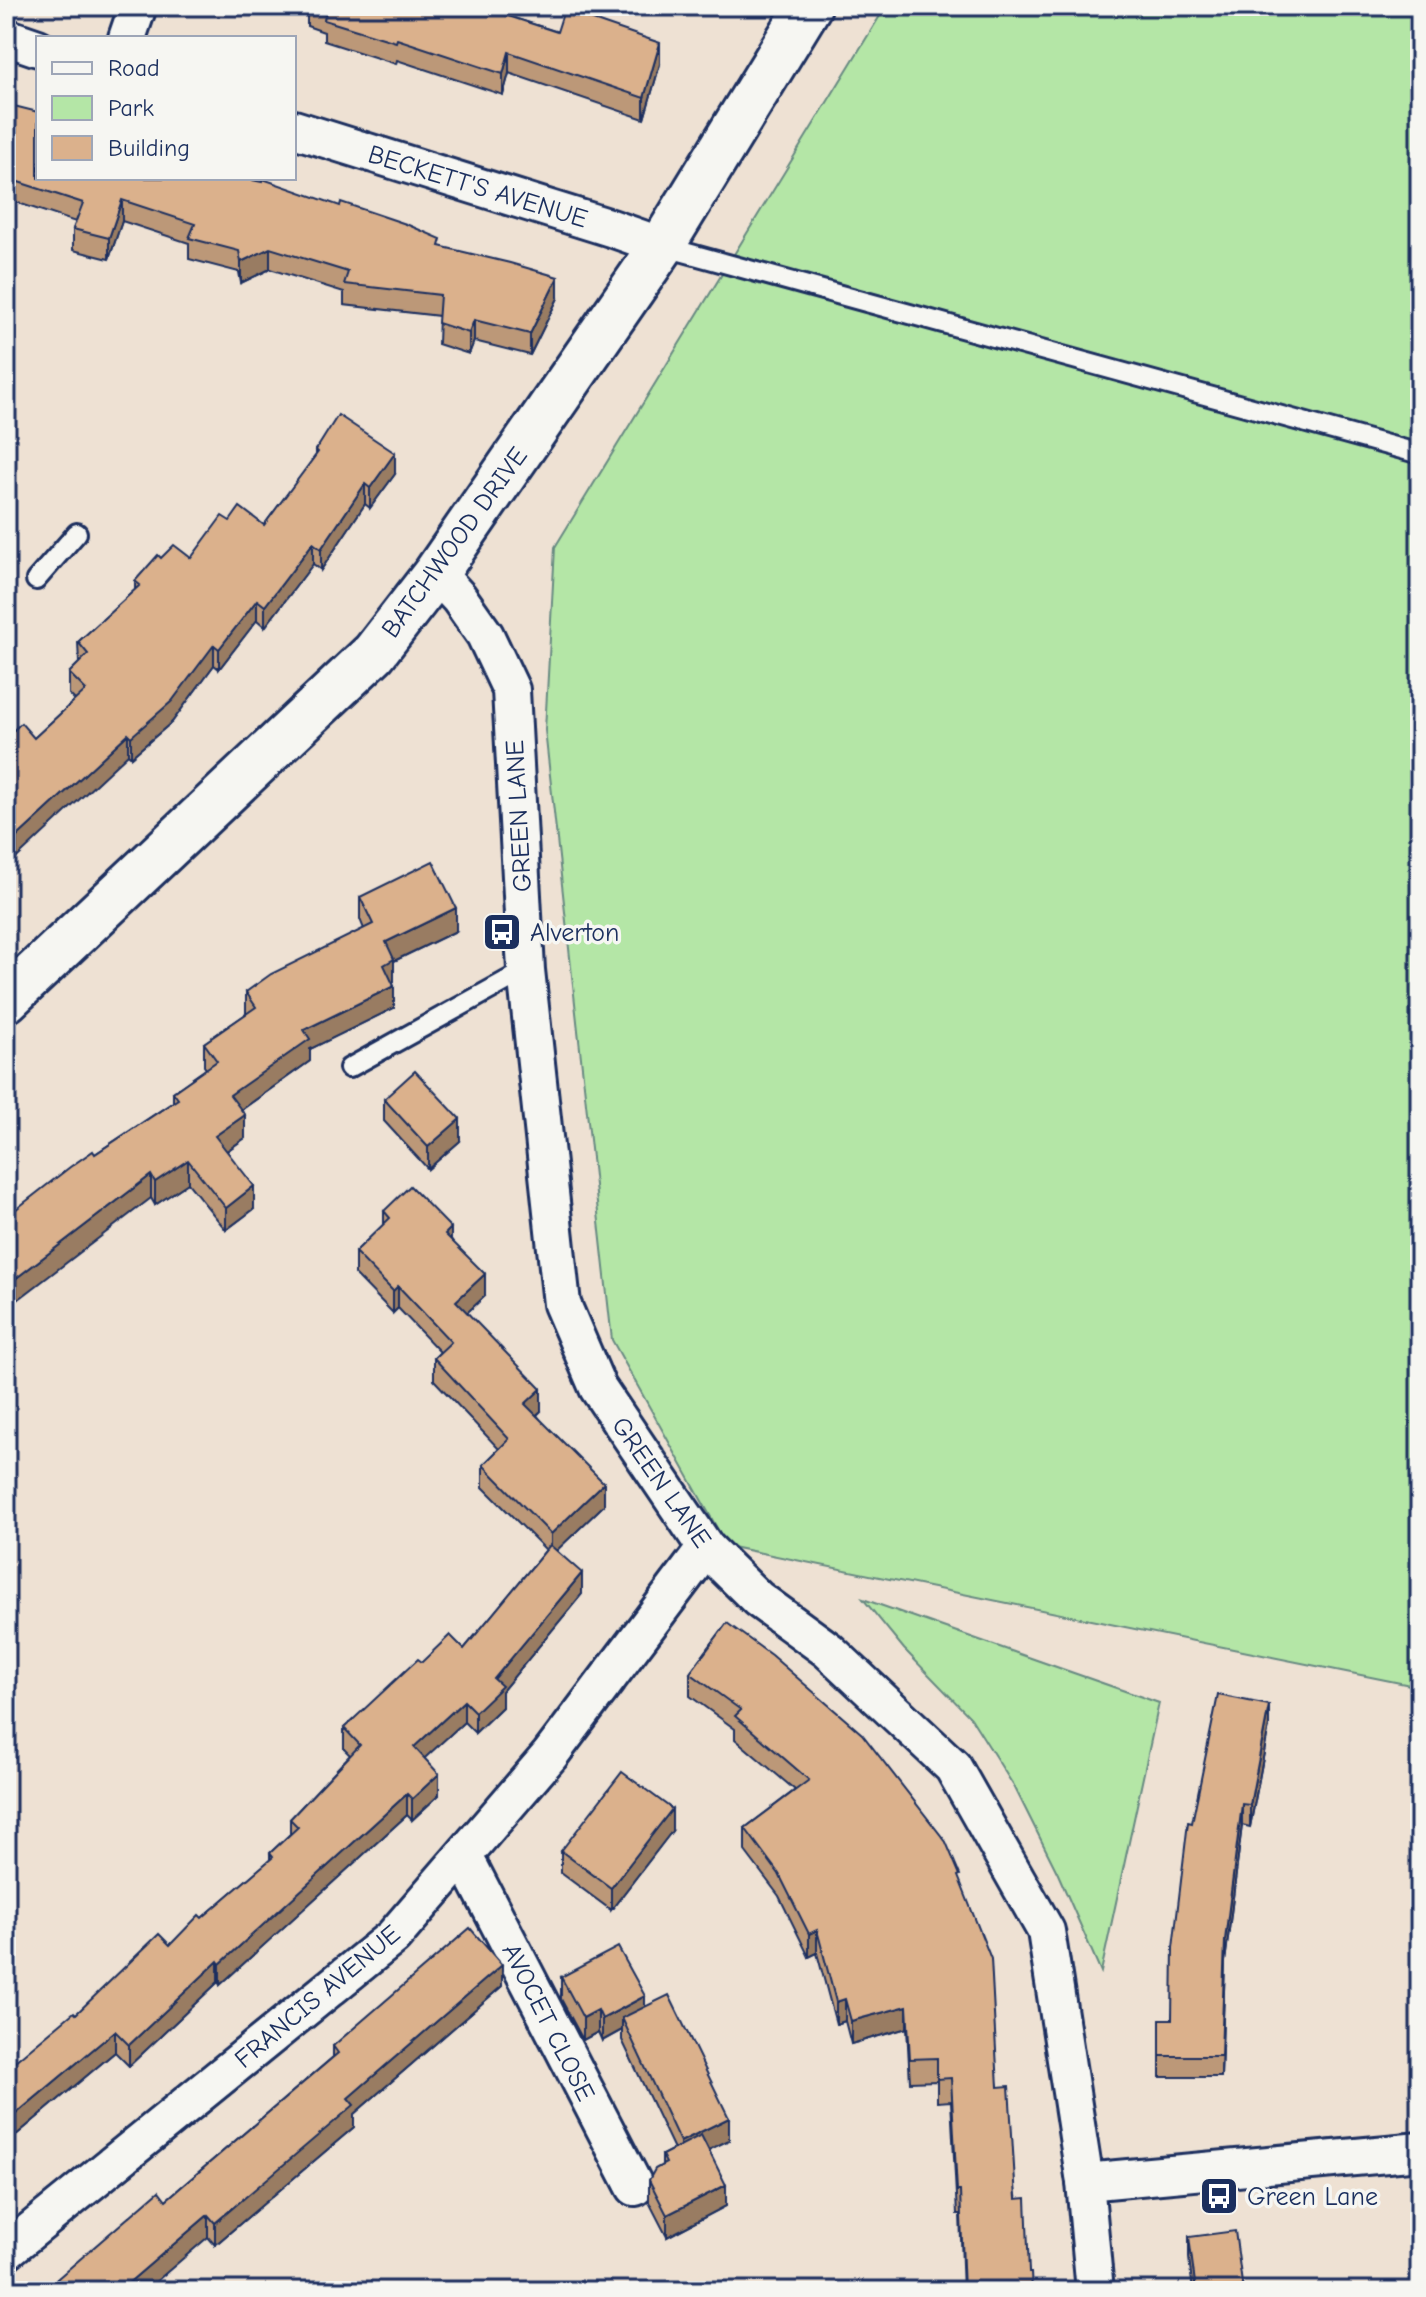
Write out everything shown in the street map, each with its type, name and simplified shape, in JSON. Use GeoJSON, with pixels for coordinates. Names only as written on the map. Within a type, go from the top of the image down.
{"type":"FeatureCollection","features":[{"type":"Feature","properties":{"kind":"street"},"geometry":{"type":"LineString","coordinates":[[128,36],[138,6]]}},
{"type":"Feature","properties":{"kind":"street","name":"BATCHWOOD DRIVE"},"geometry":{"type":"LineString","coordinates":[[6,1000],[374,653],[436,573],[662,246],[809,6]]}},
{"type":"Feature","properties":{"kind":"street"},"geometry":{"type":"LineString","coordinates":[[6,37],[36,47]]}},
{"type":"Feature","properties":{"kind":"street","name":"BECKETT'S AVENUE"},"geometry":{"type":"LineString","coordinates":[[296,130],[662,246]]}},
{"type":"Feature","properties":{"kind":"street","name":"GREEN LANE"},"geometry":{"type":"LineString","coordinates":[[436,573],[459,598],[485,635],[511,690],[526,970],[562,1304],[598,1388],[706,1548],[758,1599],[828,1650],[953,1767],[1046,1931],[1085,2182],[1095,2291]]}},
{"type":"Feature","properties":{"kind":"street","name":"FRANCIS AVENUE"},"geometry":{"type":"LineString","coordinates":[[6,2251],[393,1937],[550,1755],[706,1548]]}},
{"type":"Feature","properties":{"kind":"street","name":"AVOCET CLOSE"},"geometry":{"type":"LineString","coordinates":[[464,1856],[635,2187]]}},
{"type":"Feature","properties":{"kind":"street"},"geometry":{"type":"LineString","coordinates":[[1085,2182],[1420,2151]]}},
{"type":"Feature","properties":{"kind":"lane"},"geometry":{"type":"LineString","coordinates":[[662,246],[1420,454]]}},
{"type":"Feature","properties":{"kind":"lane"},"geometry":{"type":"LineString","coordinates":[[36,580],[77,533]]}},
{"type":"Feature","properties":{"kind":"lane"},"geometry":{"type":"LineString","coordinates":[[349,1068],[526,970]]}},
{"type":"Feature","properties":{"kind":"green space"},"geometry":{"type":"Polygon","coordinates":[[[886,6],[1420,6],[1420,1687],[727,1546],[612,1340],[545,730],[555,547],[886,6]]]}},
{"type":"Feature","properties":{"kind":"green space"},"geometry":{"type":"Polygon","coordinates":[[[863,1599],[1159,1703],[1101,1972],[1058,1874],[1015,1788],[971,1718],[904,1649],[863,1599]]]}},
{"type":"Feature","properties":{"kind":"building"},"geometry":{"type":"Polygon","coordinates":[[[310,6],[484,6],[557,32],[564,10],[660,43],[644,98],[509,52],[503,74],[397,39],[396,42],[324,20],[326,11],[310,6]]]}},
{"type":"Feature","properties":{"kind":"building"},"geometry":{"type":"Polygon","coordinates":[[[6,104],[36,112],[36,180],[266,180],[340,206],[341,202],[406,224],[441,239],[439,246],[558,277],[530,334],[474,320],[469,333],[438,323],[440,295],[344,284],[348,272],[270,248],[241,262],[239,251],[189,238],[195,224],[122,200],[109,238],[73,229],[83,203],[6,178],[6,104]]]}},
{"type":"Feature","properties":{"kind":"building"},"geometry":{"type":"Polygon","coordinates":[[[338,415],[395,453],[370,488],[365,484],[321,549],[313,543],[265,606],[257,600],[219,649],[214,645],[172,701],[131,737],[128,734],[6,847],[6,738],[21,723],[34,738],[86,690],[69,673],[88,654],[78,642],[140,585],[135,581],[158,555],[161,558],[174,545],[191,558],[222,516],[230,521],[240,507],[264,525],[318,452],[316,450],[338,415]]]}},
{"type":"Feature","properties":{"kind":"building"},"geometry":{"type":"Polygon","coordinates":[[[433,861],[456,908],[386,942],[394,959],[384,965],[394,986],[304,1030],[310,1039],[230,1095],[245,1115],[215,1136],[254,1186],[226,1208],[188,1160],[155,1182],[151,1175],[6,1286],[6,1217],[93,1151],[95,1154],[178,1099],[173,1092],[217,1061],[204,1043],[256,1007],[246,992],[271,974],[373,924],[360,897],[433,861]]]}},
{"type":"Feature","properties":{"kind":"building"},"geometry":{"type":"Polygon","coordinates":[[[415,1071],[460,1119],[428,1147],[384,1099],[415,1071]]]}},
{"type":"Feature","properties":{"kind":"building"},"geometry":{"type":"Polygon","coordinates":[[[410,1186],[451,1228],[445,1234],[485,1274],[456,1301],[541,1389],[525,1404],[604,1483],[551,1534],[483,1465],[509,1439],[434,1358],[451,1342],[398,1286],[393,1291],[355,1252],[390,1218],[384,1211],[410,1186]]]}},
{"type":"Feature","properties":{"kind":"building"},"geometry":{"type":"Polygon","coordinates":[[[550,1545],[582,1573],[494,1679],[502,1686],[475,1712],[464,1701],[414,1747],[439,1774],[412,1799],[407,1794],[220,1964],[218,1961],[129,2045],[115,2031],[11,2118],[15,2123],[6,2130],[6,2065],[8,2067],[74,2012],[76,2014],[159,1934],[170,1945],[199,1915],[202,1918],[273,1857],[270,1853],[298,1827],[290,1819],[360,1745],[344,1728],[418,1659],[422,1662],[450,1635],[464,1649],[550,1545]]]}},
{"type":"Feature","properties":{"kind":"building"},"geometry":{"type":"Polygon","coordinates":[[[727,1623],[771,1655],[862,1734],[946,1842],[991,1959],[998,2087],[1009,2086],[1016,2199],[1026,2198],[1032,2291],[964,2291],[951,2078],[937,2079],[937,2058],[910,2059],[907,2006],[851,2021],[845,1999],[836,2002],[817,1930],[809,1934],[779,1874],[745,1828],[809,1780],[735,1716],[741,1710],[690,1673],[727,1623]]]}},
{"type":"Feature","properties":{"kind":"building"},"geometry":{"type":"Polygon","coordinates":[[[1218,1695],[1269,1705],[1250,1805],[1242,1804],[1225,1940],[1221,2056],[1160,2056],[1160,2019],[1172,2019],[1173,1948],[1188,1822],[1192,1823],[1218,1695]]]}},
{"type":"Feature","properties":{"kind":"building"},"geometry":{"type":"Polygon","coordinates":[[[622,1772],[672,1809],[611,1888],[561,1851],[622,1772]]]}},
{"type":"Feature","properties":{"kind":"building"},"geometry":{"type":"Polygon","coordinates":[[[470,1928],[502,1965],[348,2098],[354,2105],[215,2223],[208,2215],[119,2291],[43,2291],[159,2191],[166,2200],[338,2053],[333,2046],[470,1928]]]}},
{"type":"Feature","properties":{"kind":"building"},"geometry":{"type":"Polygon","coordinates":[[[618,1947],[645,1996],[602,2019],[598,2010],[583,2018],[561,1977],[618,1947]]]}},
{"type":"Feature","properties":{"kind":"building"},"geometry":{"type":"Polygon","coordinates":[[[669,1995],[729,2118],[680,2142],[622,2018],[669,1995]]]}},
{"type":"Feature","properties":{"kind":"building"},"geometry":{"type":"Polygon","coordinates":[[[701,2135],[726,2185],[667,2215],[649,2180],[655,2169],[666,2163],[662,2155],[701,2135]]]}},
{"type":"Feature","properties":{"kind":"building"},"geometry":{"type":"Polygon","coordinates":[[[1235,2231],[1243,2291],[1196,2291],[1189,2237],[1235,2231]]]}},
{"type":"Feature","properties":{"kind":"place","name":"Alverton"},"geometry":{"type":"Point","coordinates":[502,932]}},
{"type":"Feature","properties":{"kind":"place","name":"Green Lane"},"geometry":{"type":"Point","coordinates":[1219,2196]}}]}
